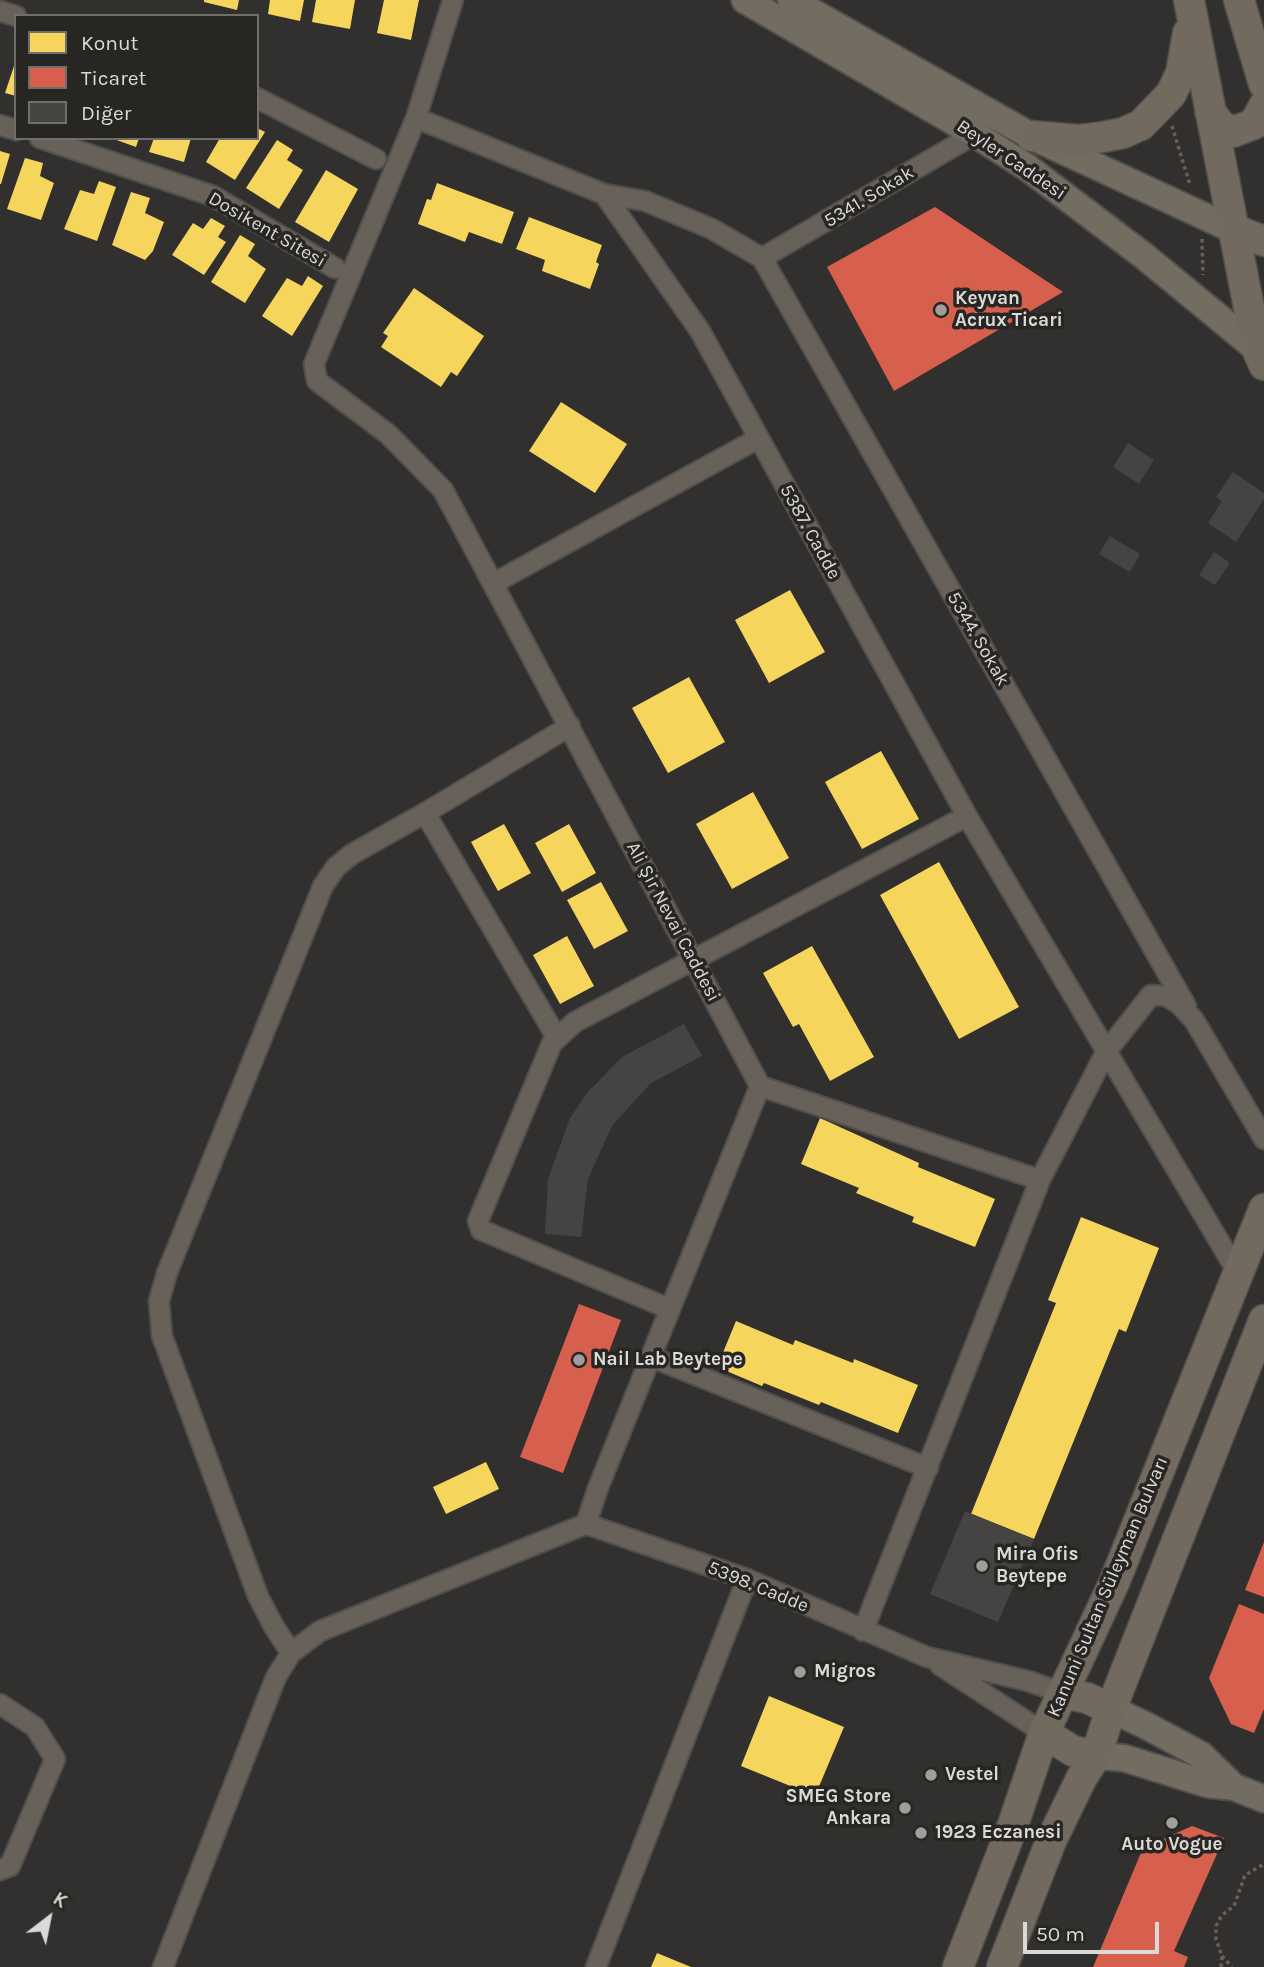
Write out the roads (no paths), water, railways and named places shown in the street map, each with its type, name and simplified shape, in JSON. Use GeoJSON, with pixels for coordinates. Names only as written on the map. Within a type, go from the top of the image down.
{"type":"FeatureCollection","features":[{"type":"Feature","properties":{"kind":"main road","name":"Beyler Caddesi"},"geometry":{"type":"LineString","coordinates":[[745,0],[975,134],[1028,168],[1133,248],[1262,355]]}},
{"type":"Feature","properties":{"kind":"main road","name":"Beyler Caddesi"},"geometry":{"type":"LineString","coordinates":[[791,0],[1031,136],[1232,229]]}},
{"type":"Feature","properties":{"kind":"main road"},"geometry":{"type":"LineString","coordinates":[[1239,0],[1264,84]]}},
{"type":"Feature","properties":{"kind":"main road"},"geometry":{"type":"LineString","coordinates":[[1031,136],[1091,138],[1123,133],[1141,125],[1171,94],[1181,73],[1190,4]]}},
{"type":"Feature","properties":{"kind":"main road"},"geometry":{"type":"LineString","coordinates":[[1190,4],[1232,229],[1262,355]]}},
{"type":"Feature","properties":{"kind":"main road"},"geometry":{"type":"LineString","coordinates":[[1210,111],[1222,125],[1233,132],[1254,124],[1264,106]]}},
{"type":"Feature","properties":{"kind":"main road"},"geometry":{"type":"LineString","coordinates":[[1232,229],[1264,241]]}},
{"type":"Feature","properties":{"kind":"main road","name":"Kanuni Sultan Süleyman Bulvarı"},"geometry":{"type":"LineString","coordinates":[[958,1967],[1013,1825],[1044,1733],[1114,1583],[1264,1209]]}},
{"type":"Feature","properties":{"kind":"main road"},"geometry":{"type":"LineString","coordinates":[[1002,1967],[1051,1841],[1082,1777],[1096,1756],[1111,1709],[1264,1320]]}},
{"type":"Feature","properties":{"kind":"main road"},"geometry":{"type":"LineString","coordinates":[[1063,1693],[1087,1698],[1145,1724],[1201,1755],[1234,1787]]}},
{"type":"Feature","properties":{"kind":"main road"},"geometry":{"type":"LineString","coordinates":[[1044,1733],[1066,1749],[1086,1755],[1124,1758],[1207,1784],[1234,1787],[1264,1799]]}},
{"type":"Feature","properties":{"kind":"street"},"geometry":{"type":"LineString","coordinates":[[453,0],[416,118],[604,194],[645,201],[712,229],[762,258]]}},
{"type":"Feature","properties":{"kind":"street"},"geometry":{"type":"LineString","coordinates":[[259,99],[376,159]]}},
{"type":"Feature","properties":{"kind":"street","name":"Ali Şir Nevai Caddesi"},"geometry":{"type":"LineString","coordinates":[[416,118],[314,364],[317,381],[388,434],[443,490],[760,1086]]}},
{"type":"Feature","properties":{"kind":"street","name":"5341. Sokak"},"geometry":{"type":"LineString","coordinates":[[762,258],[975,134]]}},
{"type":"Feature","properties":{"kind":"street","name":"Dosikent Sitesi"},"geometry":{"type":"LineString","coordinates":[[46,140],[213,196],[335,268]]}},
{"type":"Feature","properties":{"kind":"street","name":"5387. Cadde"},"geometry":{"type":"LineString","coordinates":[[604,194],[700,331],[967,816],[1238,1273]]}},
{"type":"Feature","properties":{"kind":"street","name":"5344. Sokak"},"geometry":{"type":"LineString","coordinates":[[762,258],[1264,1139]]}},
{"type":"Feature","properties":{"kind":"street"},"geometry":{"type":"LineString","coordinates":[[494,583],[759,438]]}},
{"type":"Feature","properties":{"kind":"street"},"geometry":{"type":"LineString","coordinates":[[291,1653],[273,1625],[253,1583],[162,1336],[159,1301],[172,1260],[323,886],[336,867],[352,854],[569,726]]}},
{"type":"Feature","properties":{"kind":"street"},"geometry":{"type":"LineString","coordinates":[[425,813],[557,1038]]}},
{"type":"Feature","properties":{"kind":"street"},"geometry":{"type":"LineString","coordinates":[[670,1310],[481,1230],[478,1221],[545,1057],[557,1038],[576,1022],[967,816]]}},
{"type":"Feature","properties":{"kind":"street"},"geometry":{"type":"LineString","coordinates":[[863,1631],[1040,1180],[1106,1052],[1151,995],[1166,996],[1179,1004],[1194,1020]]}},
{"type":"Feature","properties":{"kind":"street"},"geometry":{"type":"LineString","coordinates":[[163,1967],[276,1677],[291,1653],[320,1631],[586,1524],[760,1086],[1040,1180]]}},
{"type":"Feature","properties":{"kind":"street"},"geometry":{"type":"LineString","coordinates":[[651,1357],[928,1468]]}},
{"type":"Feature","properties":{"kind":"street","name":"5398. Cadde"},"geometry":{"type":"LineString","coordinates":[[586,1524],[747,1579],[928,1657],[1028,1681],[1063,1693]]}},
{"type":"Feature","properties":{"kind":"street"},"geometry":{"type":"LineString","coordinates":[[596,1967],[747,1579]]}},
{"type":"Feature","properties":{"kind":"street","name":"5398. Cadde"},"geometry":{"type":"LineString","coordinates":[[928,1657],[1044,1733]]}},
{"type":"Feature","properties":{"kind":"street"},"geometry":{"type":"LineString","coordinates":[[0,1704],[35,1727],[55,1759],[10,1866],[0,1870]]}},
{"type":"Feature","properties":{"kind":"place","name":"Keyvan Acrux Ticari"},"geometry":{"type":"Point","coordinates":[941,310]}},
{"type":"Feature","properties":{"kind":"place","name":"Nail Lab Beytepe"},"geometry":{"type":"Point","coordinates":[579,1360]}},
{"type":"Feature","properties":{"kind":"place","name":"Mira Ofis Beytepe"},"geometry":{"type":"Point","coordinates":[982,1566]}},
{"type":"Feature","properties":{"kind":"place","name":"Migros"},"geometry":{"type":"Point","coordinates":[800,1672]}},
{"type":"Feature","properties":{"kind":"place","name":"Vestel"},"geometry":{"type":"Point","coordinates":[931,1775]}},
{"type":"Feature","properties":{"kind":"place","name":"SMEG Store Ankara"},"geometry":{"type":"Point","coordinates":[905,1808]}},
{"type":"Feature","properties":{"kind":"place","name":"Auto Vogue"},"geometry":{"type":"Point","coordinates":[1172,1823]}},
{"type":"Feature","properties":{"kind":"place","name":"1923 Eczanesi"},"geometry":{"type":"Point","coordinates":[921,1833]}}]}
